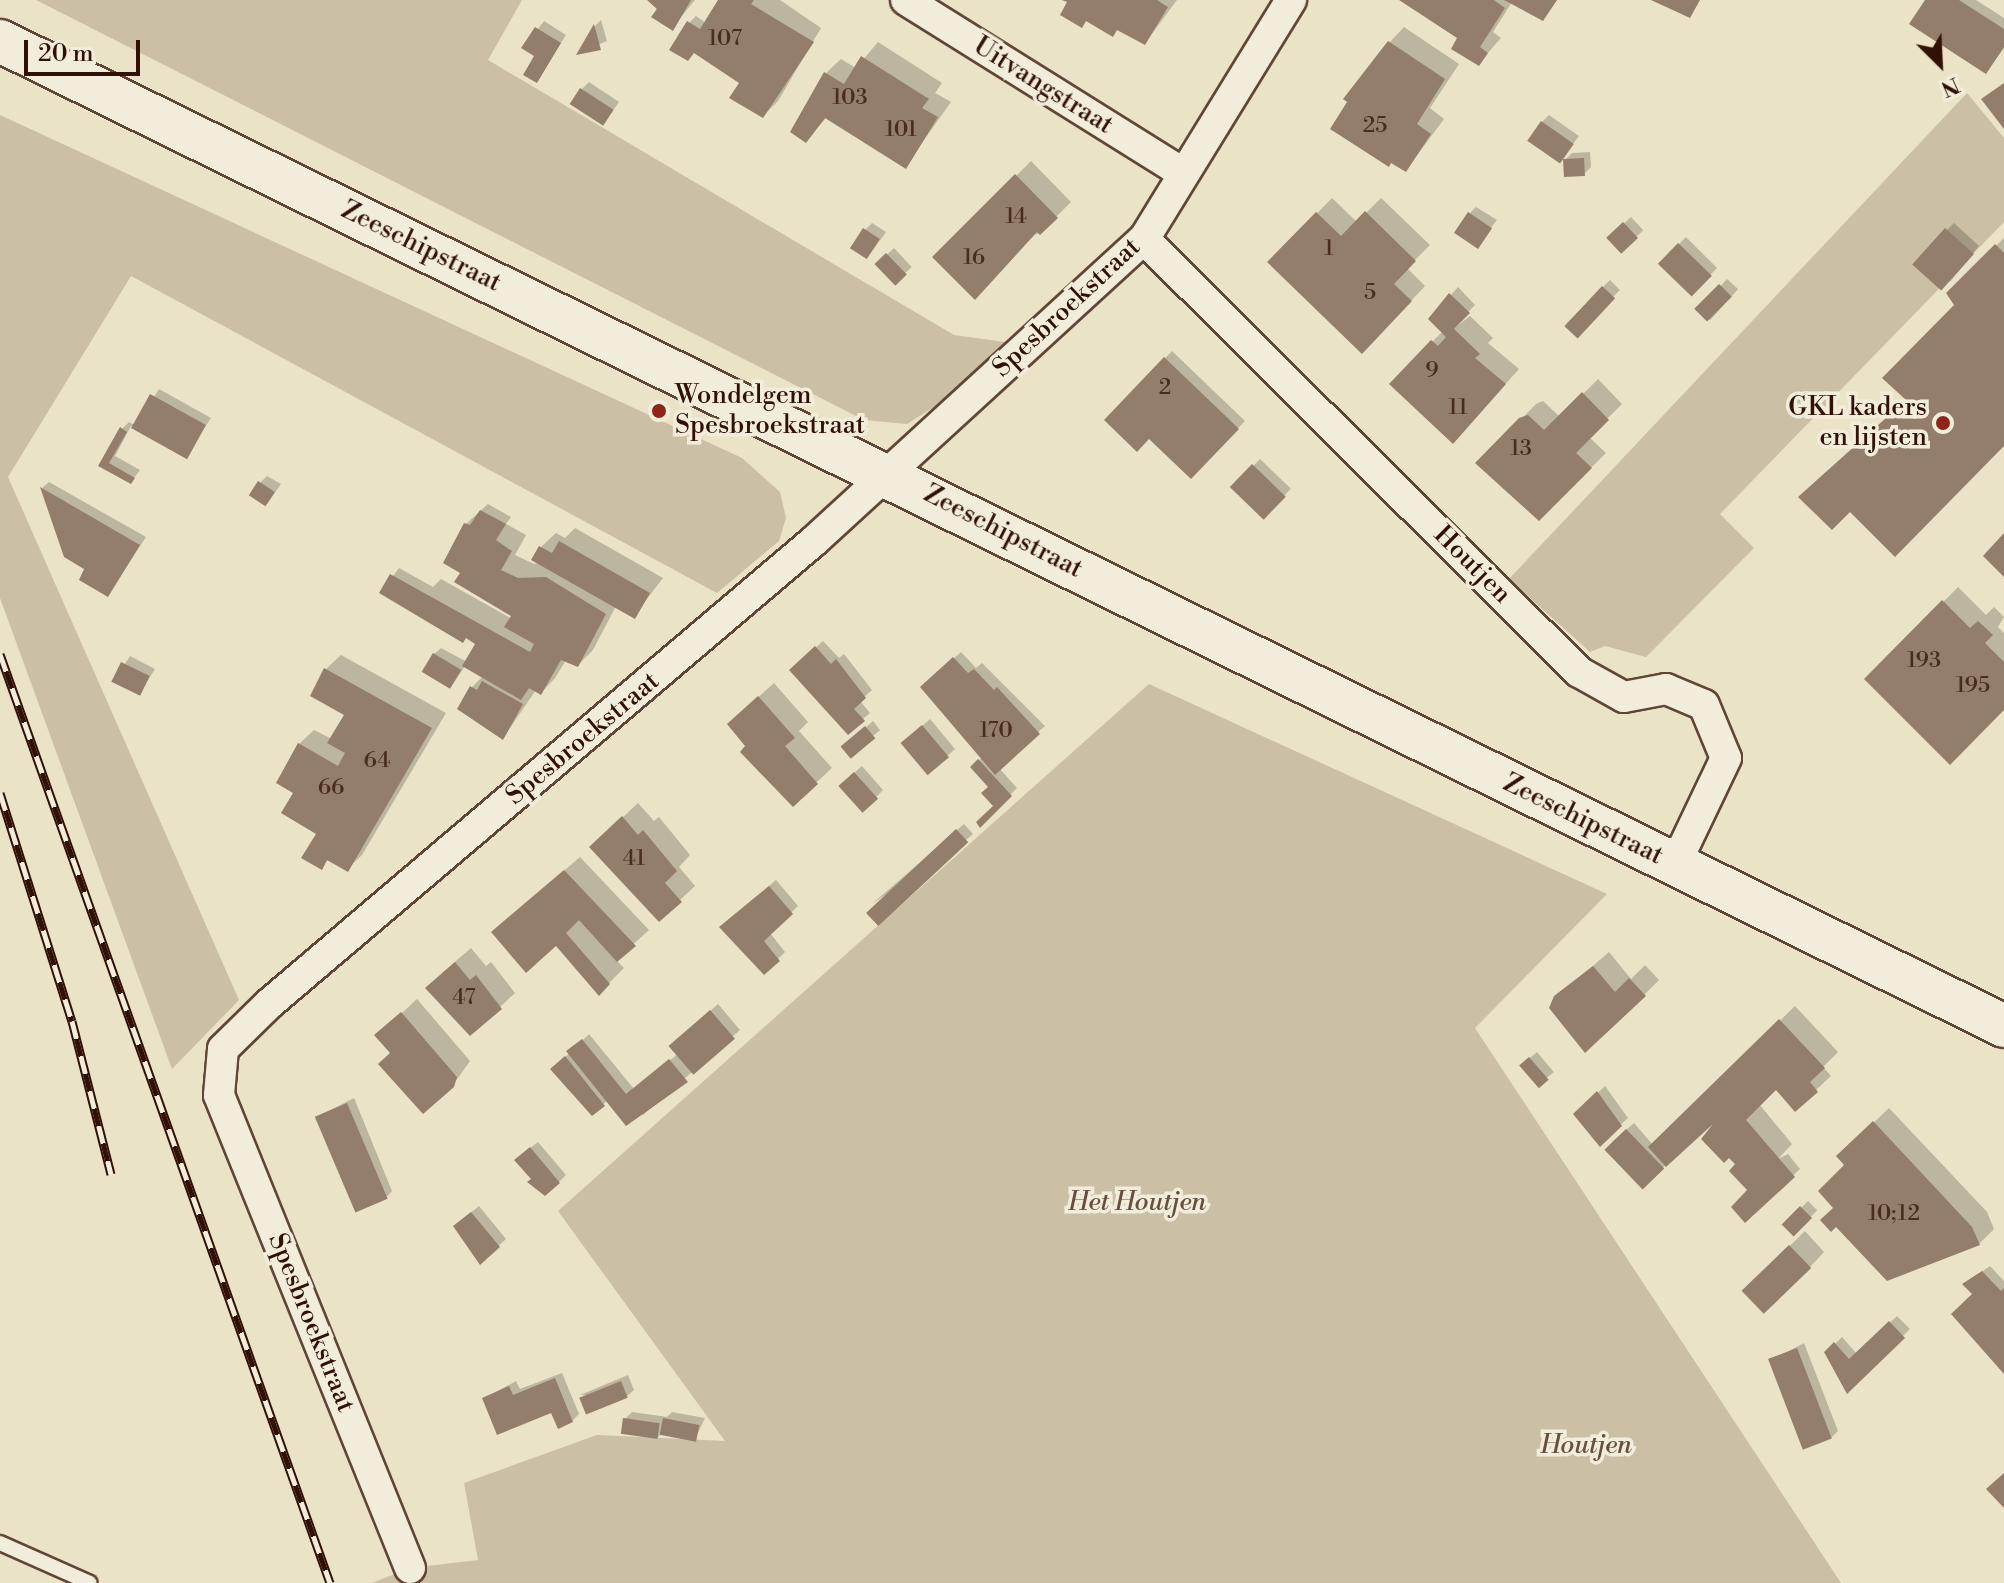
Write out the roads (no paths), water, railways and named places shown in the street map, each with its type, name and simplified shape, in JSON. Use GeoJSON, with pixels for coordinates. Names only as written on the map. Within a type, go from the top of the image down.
{"type":"FeatureCollection","features":[{"type":"Feature","properties":{"kind":"main road","name":"Zeeschipstraat"},"geometry":{"type":"LineString","coordinates":[[0,41],[887,474],[2004,1026]]}},
{"type":"Feature","properties":{"kind":"street","name":"Uitvangstraat"},"geometry":{"type":"LineString","coordinates":[[906,0],[1181,172]]}},
{"type":"Feature","properties":{"kind":"street","name":"Spesbroekstraat"},"geometry":{"type":"LineString","coordinates":[[410,1568],[219,1095],[223,1049],[270,1003],[637,695],[887,474],[1144,239],[1181,172],[1291,0]]}},
{"type":"Feature","properties":{"kind":"street","name":"Houtjen"},"geometry":{"type":"LineString","coordinates":[[1144,239],[1579,672],[1624,697],[1666,689],[1704,705],[1726,758],[1675,865]]}},
{"type":"Feature","properties":{"kind":"lane"},"geometry":{"type":"LineString","coordinates":[[0,1543],[90,1583]]}},
{"type":"Feature","properties":{"kind":"railway"},"geometry":{"type":"LineString","coordinates":[[0,654],[330,1583]]}},
{"type":"Feature","properties":{"kind":"railway"},"geometry":{"type":"LineString","coordinates":[[0,793],[72,1021],[111,1174]]}},
{"type":"Feature","properties":{"kind":"place","name":"Wondelgem Spesbroekstraat"},"geometry":{"type":"Point","coordinates":[659,411]}},
{"type":"Feature","properties":{"kind":"place","name":"GKL kaders en lijsten"},"geometry":{"type":"Point","coordinates":[1943,423]}},
{"type":"Feature","properties":{"kind":"park label","name":"Het Houtjen"},"geometry":{"type":"Point","coordinates":[1137,1203]}}]}
